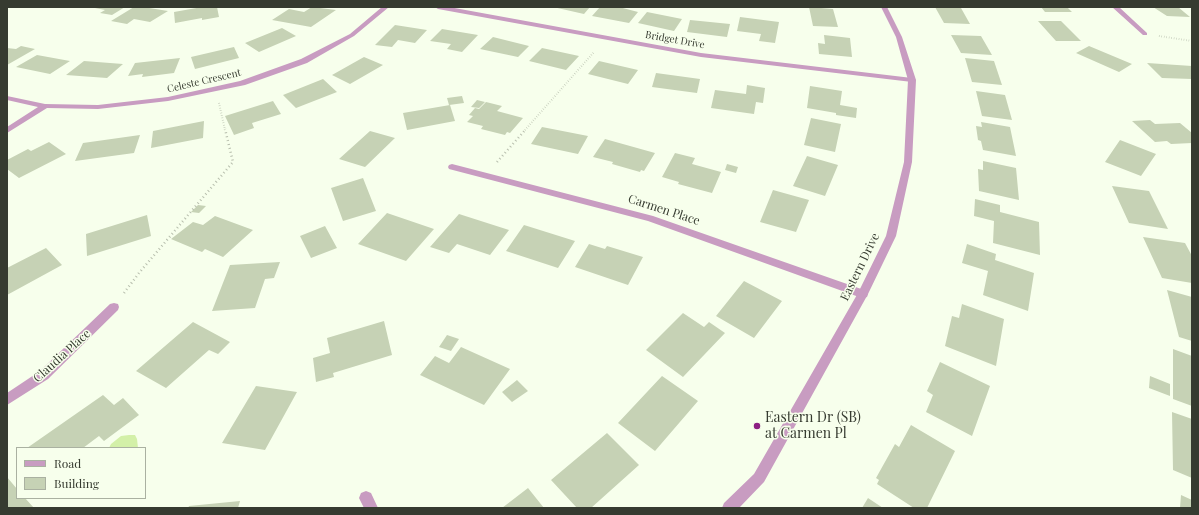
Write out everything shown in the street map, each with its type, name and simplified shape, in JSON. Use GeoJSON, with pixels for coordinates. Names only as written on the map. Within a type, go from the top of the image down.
{"type":"FeatureCollection","features":[{"type":"Feature","properties":{"kind":"street","name":"Celeste Crescent"},"geometry":{"type":"LineString","coordinates":[[7,98],[45,106],[98,107],[168,99],[242,83],[304,61],[352,36],[386,7]]}},
{"type":"Feature","properties":{"kind":"street","name":"Bridget Drive"},"geometry":{"type":"LineString","coordinates":[[438,7],[701,55],[912,80]]}},
{"type":"Feature","properties":{"kind":"street","name":"Eastern Drive"},"geometry":{"type":"LineString","coordinates":[[729,508],[759,478],[863,294],[891,236],[908,162],[912,80],[899,37],[884,7]]}},
{"type":"Feature","properties":{"kind":"street"},"geometry":{"type":"LineString","coordinates":[[1114,7],[1145,34]]}},
{"type":"Feature","properties":{"kind":"street"},"geometry":{"type":"LineString","coordinates":[[7,131],[45,106]]}},
{"type":"Feature","properties":{"kind":"street","name":"Carmen Place"},"geometry":{"type":"LineString","coordinates":[[452,167],[650,218],[863,294]]}},
{"type":"Feature","properties":{"kind":"street","name":"Claudia Place"},"geometry":{"type":"LineString","coordinates":[[7,400],[44,375],[114,307]]}},
{"type":"Feature","properties":{"kind":"path"},"geometry":{"type":"LineString","coordinates":[[1145,34],[1192,41]]}},
{"type":"Feature","properties":{"kind":"path"},"geometry":{"type":"LineString","coordinates":[[486,175],[606,38]]}},
{"type":"Feature","properties":{"kind":"path"},"geometry":{"type":"LineString","coordinates":[[114,307],[140,273],[233,162],[215,89]]}},
{"type":"Feature","properties":{"kind":"shaded area"},"geometry":{"type":"Polygon","coordinates":[[[135,435],[138,447],[110,447],[121,436],[135,435]]]}},
{"type":"Feature","properties":{"kind":"building"},"geometry":{"type":"Polygon","coordinates":[[[90,7],[125,7],[112,15],[100,13],[105,10],[90,7]]]}},
{"type":"Feature","properties":{"kind":"building"},"geometry":{"type":"Polygon","coordinates":[[[134,7],[168,11],[150,22],[134,19],[127,24],[111,21],[134,7]]]}},
{"type":"Feature","properties":{"kind":"building"},"geometry":{"type":"Polygon","coordinates":[[[202,7],[217,7],[219,17],[202,20],[202,18],[175,23],[174,12],[202,7]]]}},
{"type":"Feature","properties":{"kind":"building"},"geometry":{"type":"Polygon","coordinates":[[[312,7],[336,10],[311,27],[272,20],[289,9],[304,12],[312,7]]]}},
{"type":"Feature","properties":{"kind":"building"},"geometry":{"type":"Polygon","coordinates":[[[553,7],[590,7],[584,14],[553,7]]]}},
{"type":"Feature","properties":{"kind":"building"},"geometry":{"type":"Polygon","coordinates":[[[600,7],[619,7],[638,12],[629,23],[592,16],[600,7]]]}},
{"type":"Feature","properties":{"kind":"building"},"geometry":{"type":"Polygon","coordinates":[[[809,7],[833,9],[838,27],[813,26],[809,7]]]}},
{"type":"Feature","properties":{"kind":"building"},"geometry":{"type":"Polygon","coordinates":[[[935,7],[961,8],[970,24],[944,23],[935,7]]]}},
{"type":"Feature","properties":{"kind":"building"},"geometry":{"type":"Polygon","coordinates":[[[1041,7],[1067,7],[1072,12],[1045,12],[1041,7]]]}},
{"type":"Feature","properties":{"kind":"building"},"geometry":{"type":"Polygon","coordinates":[[[1153,7],[1178,7],[1190,17],[1167,16],[1153,7]]]}},
{"type":"Feature","properties":{"kind":"building"},"geometry":{"type":"Polygon","coordinates":[[[647,12],[682,19],[674,31],[638,23],[647,12]]]}},
{"type":"Feature","properties":{"kind":"building"},"geometry":{"type":"Polygon","coordinates":[[[740,17],[779,22],[775,43],[759,41],[761,34],[737,31],[740,17]]]}},
{"type":"Feature","properties":{"kind":"building"},"geometry":{"type":"Polygon","coordinates":[[[690,20],[730,24],[727,37],[687,32],[690,20]]]}},
{"type":"Feature","properties":{"kind":"building"},"geometry":{"type":"Polygon","coordinates":[[[1038,21],[1061,21],[1081,41],[1056,41],[1038,21]]]}},
{"type":"Feature","properties":{"kind":"building"},"geometry":{"type":"Polygon","coordinates":[[[395,25],[427,30],[415,43],[398,40],[392,47],[375,45],[395,25]]]}},
{"type":"Feature","properties":{"kind":"building"},"geometry":{"type":"Polygon","coordinates":[[[282,28],[296,36],[259,52],[245,43],[282,28]]]}},
{"type":"Feature","properties":{"kind":"building"},"geometry":{"type":"Polygon","coordinates":[[[442,29],[478,35],[462,52],[447,49],[451,44],[430,41],[442,29]]]}},
{"type":"Feature","properties":{"kind":"building"},"geometry":{"type":"Polygon","coordinates":[[[824,35],[850,38],[852,57],[819,54],[818,43],[825,44],[824,35]]]}},
{"type":"Feature","properties":{"kind":"building"},"geometry":{"type":"Polygon","coordinates":[[[951,35],[981,36],[992,55],[961,53],[951,35]]]}},
{"type":"Feature","properties":{"kind":"building"},"geometry":{"type":"Polygon","coordinates":[[[493,37],[529,46],[518,57],[480,49],[493,37]]]}},
{"type":"Feature","properties":{"kind":"building"},"geometry":{"type":"Polygon","coordinates":[[[21,46],[35,49],[7,65],[7,48],[16,49],[21,46]]]}},
{"type":"Feature","properties":{"kind":"building"},"geometry":{"type":"Polygon","coordinates":[[[1089,46],[1132,64],[1119,72],[1076,53],[1089,46]]]}},
{"type":"Feature","properties":{"kind":"building"},"geometry":{"type":"Polygon","coordinates":[[[234,47],[239,58],[195,69],[191,57],[234,47]]]}},
{"type":"Feature","properties":{"kind":"building"},"geometry":{"type":"Polygon","coordinates":[[[542,48],[579,56],[566,70],[529,61],[542,48]]]}},
{"type":"Feature","properties":{"kind":"building"},"geometry":{"type":"Polygon","coordinates":[[[37,55],[70,61],[50,74],[16,67],[37,55]]]}},
{"type":"Feature","properties":{"kind":"building"},"geometry":{"type":"Polygon","coordinates":[[[364,57],[383,65],[350,84],[332,75],[364,57]]]}},
{"type":"Feature","properties":{"kind":"building"},"geometry":{"type":"Polygon","coordinates":[[[180,58],[174,73],[142,77],[143,74],[128,76],[135,63],[180,58]]]}},
{"type":"Feature","properties":{"kind":"building"},"geometry":{"type":"Polygon","coordinates":[[[965,58],[994,61],[1002,85],[972,82],[965,58]]]}},
{"type":"Feature","properties":{"kind":"building"},"geometry":{"type":"Polygon","coordinates":[[[84,61],[123,64],[107,78],[66,75],[84,61]]]}},
{"type":"Feature","properties":{"kind":"building"},"geometry":{"type":"Polygon","coordinates":[[[599,61],[638,70],[628,84],[588,74],[599,61]]]}},
{"type":"Feature","properties":{"kind":"building"},"geometry":{"type":"Polygon","coordinates":[[[1147,63],[1192,66],[1192,79],[1162,78],[1147,63]]]}},
{"type":"Feature","properties":{"kind":"building"},"geometry":{"type":"Polygon","coordinates":[[[656,73],[700,79],[697,93],[652,87],[656,73]]]}},
{"type":"Feature","properties":{"kind":"building"},"geometry":{"type":"Polygon","coordinates":[[[323,79],[337,92],[296,108],[283,95],[323,79]]]}},
{"type":"Feature","properties":{"kind":"building"},"geometry":{"type":"Polygon","coordinates":[[[747,85],[765,88],[763,103],[756,102],[754,114],[711,108],[715,90],[746,94],[747,85]]]}},
{"type":"Feature","properties":{"kind":"building"},"geometry":{"type":"Polygon","coordinates":[[[810,86],[842,91],[840,105],[857,108],[856,118],[807,108],[810,86]]]}},
{"type":"Feature","properties":{"kind":"building"},"geometry":{"type":"Polygon","coordinates":[[[976,91],[1005,95],[1012,120],[982,116],[976,91]]]}},
{"type":"Feature","properties":{"kind":"building"},"geometry":{"type":"Polygon","coordinates":[[[462,96],[464,103],[449,105],[447,98],[462,96]]]}},
{"type":"Feature","properties":{"kind":"building"},"geometry":{"type":"Polygon","coordinates":[[[477,100],[485,102],[479,108],[471,107],[477,100]]]}},
{"type":"Feature","properties":{"kind":"building"},"geometry":{"type":"Polygon","coordinates":[[[273,101],[281,114],[252,123],[254,128],[234,135],[225,116],[273,101]]]}},
{"type":"Feature","properties":{"kind":"building"},"geometry":{"type":"Polygon","coordinates":[[[486,102],[502,106],[497,111],[523,118],[510,133],[507,132],[505,135],[481,129],[483,126],[467,122],[473,116],[469,115],[475,108],[479,109],[486,102]]]}},
{"type":"Feature","properties":{"kind":"building"},"geometry":{"type":"Polygon","coordinates":[[[450,105],[455,121],[407,130],[403,113],[450,105]]]}},
{"type":"Feature","properties":{"kind":"building"},"geometry":{"type":"Polygon","coordinates":[[[811,118],[841,124],[835,152],[804,145],[811,118]]]}},
{"type":"Feature","properties":{"kind":"building"},"geometry":{"type":"Polygon","coordinates":[[[1150,120],[1155,124],[1180,123],[1192,133],[1192,143],[1171,144],[1167,141],[1155,142],[1132,121],[1150,120]]]}},
{"type":"Feature","properties":{"kind":"building"},"geometry":{"type":"Polygon","coordinates":[[[204,121],[203,138],[151,148],[153,131],[204,121]]]}},
{"type":"Feature","properties":{"kind":"building"},"geometry":{"type":"Polygon","coordinates":[[[981,122],[1010,127],[1016,156],[983,150],[981,141],[978,140],[976,126],[982,127],[981,122]]]}},
{"type":"Feature","properties":{"kind":"building"},"geometry":{"type":"Polygon","coordinates":[[[542,127],[588,136],[578,154],[531,144],[542,127]]]}},
{"type":"Feature","properties":{"kind":"building"},"geometry":{"type":"Polygon","coordinates":[[[370,131],[395,138],[365,167],[339,159],[370,131]]]}},
{"type":"Feature","properties":{"kind":"building"},"geometry":{"type":"Polygon","coordinates":[[[140,135],[134,153],[75,161],[83,143],[140,135]]]}},
{"type":"Feature","properties":{"kind":"building"},"geometry":{"type":"Polygon","coordinates":[[[605,139],[655,153],[644,171],[641,170],[640,172],[612,164],[613,162],[593,157],[605,139]]]}},
{"type":"Feature","properties":{"kind":"building"},"geometry":{"type":"Polygon","coordinates":[[[1120,140],[1156,154],[1141,176],[1105,162],[1120,140]]]}},
{"type":"Feature","properties":{"kind":"building"},"geometry":{"type":"Polygon","coordinates":[[[49,142],[66,154],[19,178],[7,169],[7,160],[28,149],[31,151],[49,142]]]}},
{"type":"Feature","properties":{"kind":"building"},"geometry":{"type":"Polygon","coordinates":[[[675,153],[695,158],[692,164],[721,172],[712,193],[678,184],[679,182],[662,177],[675,153]]]}},
{"type":"Feature","properties":{"kind":"building"},"geometry":{"type":"Polygon","coordinates":[[[807,156],[838,165],[825,196],[793,186],[807,156]]]}},
{"type":"Feature","properties":{"kind":"building"},"geometry":{"type":"Polygon","coordinates":[[[983,161],[1016,168],[1019,200],[979,191],[978,169],[983,170],[983,161]]]}},
{"type":"Feature","properties":{"kind":"building"},"geometry":{"type":"Polygon","coordinates":[[[727,164],[738,167],[736,173],[725,170],[727,164]]]}},
{"type":"Feature","properties":{"kind":"building"},"geometry":{"type":"Polygon","coordinates":[[[363,178],[376,211],[343,221],[331,188],[363,178]]]}},
{"type":"Feature","properties":{"kind":"building"},"geometry":{"type":"Polygon","coordinates":[[[1112,186],[1149,191],[1168,229],[1129,223],[1112,186]]]}},
{"type":"Feature","properties":{"kind":"building"},"geometry":{"type":"Polygon","coordinates":[[[773,190],[809,200],[796,232],[760,222],[773,190]]]}},
{"type":"Feature","properties":{"kind":"building"},"geometry":{"type":"Polygon","coordinates":[[[975,199],[1000,205],[1000,212],[1039,222],[1040,255],[993,243],[994,221],[974,216],[975,199]]]}},
{"type":"Feature","properties":{"kind":"building"},"geometry":{"type":"Polygon","coordinates":[[[198,205],[206,206],[199,213],[191,212],[198,205]]]}},
{"type":"Feature","properties":{"kind":"building"},"geometry":{"type":"Polygon","coordinates":[[[387,213],[434,229],[406,261],[358,244],[387,213]]]}},
{"type":"Feature","properties":{"kind":"building"},"geometry":{"type":"Polygon","coordinates":[[[459,214],[509,230],[490,255],[457,244],[449,253],[430,247],[459,214]]]}},
{"type":"Feature","properties":{"kind":"building"},"geometry":{"type":"Polygon","coordinates":[[[147,215],[151,236],[87,256],[86,234],[147,215]]]}},
{"type":"Feature","properties":{"kind":"building"},"geometry":{"type":"Polygon","coordinates":[[[215,216],[253,230],[223,257],[205,249],[202,252],[171,239],[193,222],[203,225],[215,216]]]}},
{"type":"Feature","properties":{"kind":"building"},"geometry":{"type":"Polygon","coordinates":[[[524,225],[575,241],[558,268],[506,251],[524,225]]]}},
{"type":"Feature","properties":{"kind":"building"},"geometry":{"type":"Polygon","coordinates":[[[325,226],[337,248],[311,258],[300,236],[325,226]]]}},
{"type":"Feature","properties":{"kind":"building"},"geometry":{"type":"Polygon","coordinates":[[[1143,237],[1185,243],[1192,256],[1192,283],[1162,278],[1143,237]]]}},
{"type":"Feature","properties":{"kind":"building"},"geometry":{"type":"Polygon","coordinates":[[[589,244],[605,249],[607,246],[643,257],[628,285],[575,267],[589,244]]]}},
{"type":"Feature","properties":{"kind":"building"},"geometry":{"type":"Polygon","coordinates":[[[967,244],[996,254],[995,260],[1034,273],[1028,311],[983,295],[988,271],[962,263],[967,244]]]}},
{"type":"Feature","properties":{"kind":"building"},"geometry":{"type":"Polygon","coordinates":[[[46,248],[62,265],[7,295],[7,268],[46,248]]]}},
{"type":"Feature","properties":{"kind":"building"},"geometry":{"type":"Polygon","coordinates":[[[280,262],[274,278],[265,279],[255,308],[212,311],[230,265],[280,262]]]}},
{"type":"Feature","properties":{"kind":"building"},"geometry":{"type":"Polygon","coordinates":[[[744,281],[782,301],[754,338],[716,316],[744,281]]]}},
{"type":"Feature","properties":{"kind":"building"},"geometry":{"type":"Polygon","coordinates":[[[1167,290],[1192,297],[1192,341],[1179,337],[1167,290]]]}},
{"type":"Feature","properties":{"kind":"building"},"geometry":{"type":"Polygon","coordinates":[[[962,304],[1004,319],[996,366],[945,346],[952,316],[959,318],[962,304]]]}},
{"type":"Feature","properties":{"kind":"building"},"geometry":{"type":"Polygon","coordinates":[[[683,313],[704,327],[709,322],[725,333],[683,377],[646,350],[683,313]]]}},
{"type":"Feature","properties":{"kind":"building"},"geometry":{"type":"Polygon","coordinates":[[[384,321],[392,355],[333,373],[334,377],[316,382],[313,358],[330,353],[327,338],[384,321]]]}},
{"type":"Feature","properties":{"kind":"building"},"geometry":{"type":"Polygon","coordinates":[[[193,322],[230,342],[218,354],[209,350],[166,388],[136,371],[193,322]]]}},
{"type":"Feature","properties":{"kind":"building"},"geometry":{"type":"Polygon","coordinates":[[[447,335],[459,339],[451,351],[439,347],[447,335]]]}},
{"type":"Feature","properties":{"kind":"building"},"geometry":{"type":"Polygon","coordinates":[[[461,347],[510,369],[484,405],[420,375],[435,356],[449,363],[461,347]]]}},
{"type":"Feature","properties":{"kind":"building"},"geometry":{"type":"Polygon","coordinates":[[[1173,349],[1192,356],[1192,406],[1173,399],[1173,349]]]}},
{"type":"Feature","properties":{"kind":"building"},"geometry":{"type":"Polygon","coordinates":[[[940,362],[990,386],[972,436],[926,412],[933,395],[927,391],[940,362]]]}},
{"type":"Feature","properties":{"kind":"building"},"geometry":{"type":"Polygon","coordinates":[[[662,376],[698,401],[655,451],[618,423],[662,376]]]}},
{"type":"Feature","properties":{"kind":"building"},"geometry":{"type":"Polygon","coordinates":[[[1150,376],[1170,384],[1170,396],[1149,388],[1150,376]]]}},
{"type":"Feature","properties":{"kind":"building"},"geometry":{"type":"Polygon","coordinates":[[[517,380],[528,391],[512,402],[502,392],[517,380]]]}},
{"type":"Feature","properties":{"kind":"building"},"geometry":{"type":"Polygon","coordinates":[[[256,386],[297,392],[265,450],[222,443],[256,386]]]}},
{"type":"Feature","properties":{"kind":"building"},"geometry":{"type":"Polygon","coordinates":[[[103,395],[114,405],[123,398],[139,415],[104,441],[99,436],[84,447],[28,447],[103,395]]]}},
{"type":"Feature","properties":{"kind":"building"},"geometry":{"type":"Polygon","coordinates":[[[1172,412],[1192,419],[1192,478],[1173,470],[1172,412]]]}},
{"type":"Feature","properties":{"kind":"building"},"geometry":{"type":"Polygon","coordinates":[[[911,425],[955,451],[927,508],[914,508],[877,484],[879,480],[876,478],[895,444],[899,447],[911,425]]]}},
{"type":"Feature","properties":{"kind":"building"},"geometry":{"type":"Polygon","coordinates":[[[607,433],[639,465],[591,508],[577,508],[551,480],[607,433]]]}},
{"type":"Feature","properties":{"kind":"building"},"geometry":{"type":"Polygon","coordinates":[[[7,477],[16,488],[16,499],[26,499],[34,508],[7,508],[7,477]]]}},
{"type":"Feature","properties":{"kind":"building"},"geometry":{"type":"Polygon","coordinates":[[[528,488],[544,508],[502,508],[528,488]]]}},
{"type":"Feature","properties":{"kind":"building"},"geometry":{"type":"Polygon","coordinates":[[[1181,495],[1192,500],[1192,508],[1180,508],[1181,495]]]}},
{"type":"Feature","properties":{"kind":"building"},"geometry":{"type":"Polygon","coordinates":[[[868,498],[883,508],[862,508],[868,498]]]}},
{"type":"Feature","properties":{"kind":"building"},"geometry":{"type":"Polygon","coordinates":[[[240,501],[238,508],[188,508],[189,506],[240,501]]]}},
{"type":"Feature","properties":{"kind":"place","name":"Eastern Dr (SB) at Carmen Pl"},"geometry":{"type":"Point","coordinates":[757,426]}}]}
